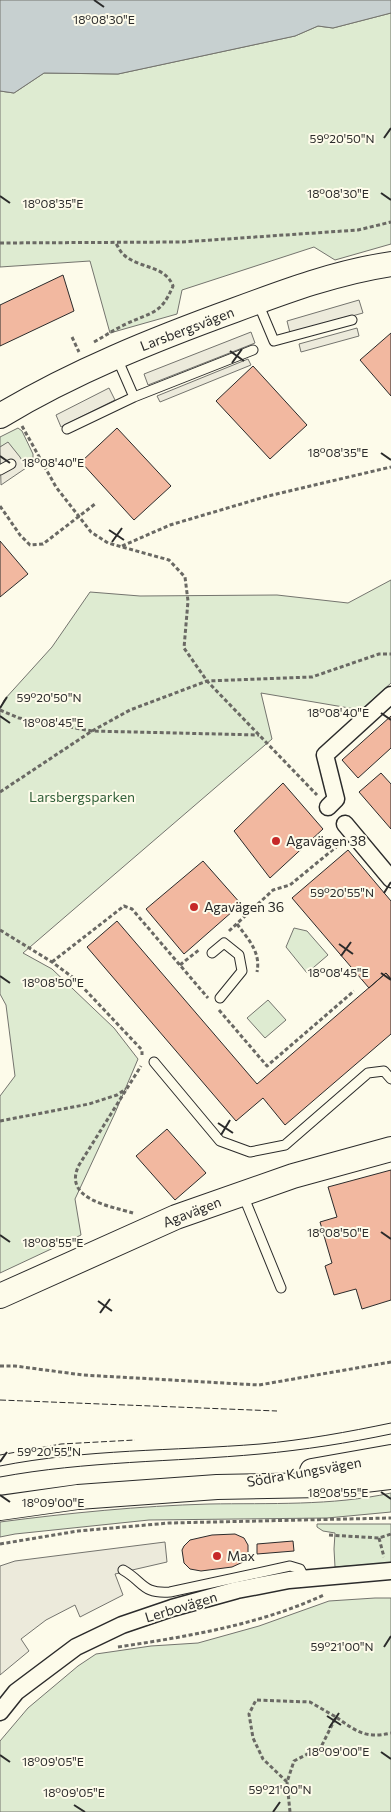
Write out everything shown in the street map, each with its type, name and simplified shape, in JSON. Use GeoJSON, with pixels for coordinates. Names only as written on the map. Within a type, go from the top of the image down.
{"type":"FeatureCollection","features":[{"type":"Feature","properties":{"kind":"street","name":"Larsbergsvägen"},"geometry":{"type":"LineString","coordinates":[[6,412],[34,396],[116,357],[188,327],[307,284],[364,268],[391,264]]}},
{"type":"Feature","properties":{"kind":"street"},"geometry":{"type":"LineString","coordinates":[[328,807],[336,799],[325,755],[391,695]]}},
{"type":"Feature","properties":{"kind":"street"},"geometry":{"type":"LineString","coordinates":[[349,829],[391,879]]}},
{"type":"Feature","properties":{"kind":"street","name":"Agavägen"},"geometry":{"type":"LineString","coordinates":[[0,1296],[176,1217],[293,1176],[391,1149]]}},
{"type":"Feature","properties":{"kind":"street","name":"Södra Kungsvägen"},"geometry":{"type":"LineString","coordinates":[[217,1487],[391,1457]]}},
{"type":"Feature","properties":{"kind":"street","name":"Södra Kungsvägen"},"geometry":{"type":"LineString","coordinates":[[0,1508],[78,1497],[217,1487],[323,1485],[391,1477]]}},
{"type":"Feature","properties":{"kind":"street","name":"Lerbovägen"},"geometry":{"type":"LineString","coordinates":[[0,1712],[16,1692],[76,1647],[99,1635],[172,1608],[237,1590],[305,1579],[391,1572]]}},
{"type":"Feature","properties":{"kind":"lane"},"geometry":{"type":"LineString","coordinates":[[257,302],[274,342],[352,320]]}},
{"type":"Feature","properties":{"kind":"lane"},"geometry":{"type":"LineString","coordinates":[[67,429],[134,397],[253,350]]}},
{"type":"Feature","properties":{"kind":"lane"},"geometry":{"type":"LineString","coordinates":[[116,357],[134,397]]}},
{"type":"Feature","properties":{"kind":"lane"},"geometry":{"type":"LineString","coordinates":[[0,470],[11,464]]}},
{"type":"Feature","properties":{"kind":"lane"},"geometry":{"type":"LineString","coordinates":[[212,953],[224,943],[239,956],[242,971],[218,1002]]}},
{"type":"Feature","properties":{"kind":"lane"},"geometry":{"type":"LineString","coordinates":[[154,1062],[220,1141],[250,1152],[285,1145],[368,1073],[384,1071],[391,1078]]}},
{"type":"Feature","properties":{"kind":"lane"},"geometry":{"type":"LineString","coordinates":[[242,1193],[280,1288]]}},
{"type":"Feature","properties":{"kind":"lane"},"geometry":{"type":"LineString","coordinates":[[123,1570],[146,1588],[158,1593],[290,1566],[300,1569],[305,1579]]}},
{"type":"Feature","properties":{"kind":"path"},"geometry":{"type":"LineString","coordinates":[[0,242],[182,242],[358,230],[391,222]]}},
{"type":"Feature","properties":{"kind":"path"},"geometry":{"type":"LineString","coordinates":[[91,344],[125,324],[156,312],[165,303],[173,286],[170,278],[159,270],[142,266],[124,255],[114,242]]}},
{"type":"Feature","properties":{"kind":"path"},"geometry":{"type":"LineString","coordinates":[[6,412],[42,461],[56,487],[91,532],[121,547],[169,560],[185,577],[188,601],[184,648],[206,681],[328,807]]}},
{"type":"Feature","properties":{"kind":"path"},"geometry":{"type":"LineString","coordinates":[[11,464],[25,467],[42,461]]}},
{"type":"Feature","properties":{"kind":"path"},"geometry":{"type":"LineString","coordinates":[[121,547],[170,526],[268,496],[391,467]]}},
{"type":"Feature","properties":{"kind":"path"},"geometry":{"type":"LineString","coordinates":[[0,506],[20,535],[30,545],[42,544],[95,504]]}},
{"type":"Feature","properties":{"kind":"path"},"geometry":{"type":"LineString","coordinates":[[0,792],[92,731],[130,710],[206,681],[312,677],[379,654],[391,654]]}},
{"type":"Feature","properties":{"kind":"path"},"geometry":{"type":"LineString","coordinates":[[0,710],[19,718],[92,731],[260,735]]}},
{"type":"Feature","properties":{"kind":"path"},"geometry":{"type":"LineString","coordinates":[[223,934],[230,930],[273,890],[290,884],[349,829]]}},
{"type":"Feature","properties":{"kind":"path"},"geometry":{"type":"LineString","coordinates":[[52,962],[124,906],[132,909],[209,998]]}},
{"type":"Feature","properties":{"kind":"path"},"geometry":{"type":"LineString","coordinates":[[0,930],[76,979],[142,1050],[143,1059],[139,1069],[79,1165],[75,1180],[80,1191],[94,1201],[140,1215]]}},
{"type":"Feature","properties":{"kind":"path"},"geometry":{"type":"LineString","coordinates":[[180,965],[201,948]]}},
{"type":"Feature","properties":{"kind":"path"},"geometry":{"type":"LineString","coordinates":[[218,1002],[267,1066],[354,991]]}},
{"type":"Feature","properties":{"kind":"path"},"geometry":{"type":"LineString","coordinates":[[0,1121],[89,1104],[117,1095],[127,1089]]}},
{"type":"Feature","properties":{"kind":"path"},"geometry":{"type":"LineString","coordinates":[[0,1366],[15,1366],[83,1375],[260,1385],[391,1362]]}},
{"type":"Feature","properties":{"kind":"path"},"geometry":{"type":"LineString","coordinates":[[0,1544],[78,1531],[169,1523],[391,1518]]}},
{"type":"Feature","properties":{"kind":"path"},"geometry":{"type":"LineString","coordinates":[[329,1535],[379,1538],[391,1534]]}},
{"type":"Feature","properties":{"kind":"path"},"geometry":{"type":"LineString","coordinates":[[110,1648],[226,1629],[298,1607],[331,1592]]}},
{"type":"Feature","properties":{"kind":"path"},"geometry":{"type":"LineString","coordinates":[[287,1782],[262,1760],[253,1738],[249,1714],[256,1700],[310,1702],[359,1733],[379,1736],[391,1733]]}},
{"type":"Feature","properties":{"kind":"path"},"geometry":{"type":"LineString","coordinates":[[290,1812],[287,1782],[294,1762],[321,1747],[336,1717]]}},
{"type":"Feature","properties":{"kind":"green space"},"geometry":{"type":"Polygon","coordinates":[[[391,13],[391,244],[335,260],[314,247],[182,290],[177,314],[110,333],[90,261],[0,267],[0,91],[14,93],[44,73],[118,74],[295,36],[318,26],[333,28],[391,13]]]}},
{"type":"Feature","properties":{"kind":"green space"},"geometry":{"type":"Polygon","coordinates":[[[18,428],[22,431],[33,454],[33,458],[24,464],[8,443],[0,447],[0,437],[18,428]]]}},
{"type":"Feature","properties":{"kind":"green space","name":"Larsbergsparken"},"geometry":{"type":"Polygon","coordinates":[[[391,580],[391,683],[361,710],[261,693],[272,739],[23,953],[52,969],[114,1028],[138,1059],[75,1199],[81,1235],[0,1273],[0,1096],[15,1076],[6,1005],[0,994],[0,709],[4,700],[52,647],[90,592],[140,596],[277,595],[348,603],[391,580]]]}},
{"type":"Feature","properties":{"kind":"green space"},"geometry":{"type":"Polygon","coordinates":[[[294,928],[307,931],[328,955],[307,973],[286,947],[294,928]]]}},
{"type":"Feature","properties":{"kind":"green space"},"geometry":{"type":"Polygon","coordinates":[[[268,1000],[286,1020],[265,1038],[247,1018],[268,1000]]]}},
{"type":"Feature","properties":{"kind":"green space"},"geometry":{"type":"Polygon","coordinates":[[[391,1493],[391,1512],[327,1518],[149,1520],[0,1537],[0,1522],[52,1516],[183,1505],[323,1502],[391,1493]]]}},
{"type":"Feature","properties":{"kind":"green space"},"geometry":{"type":"Polygon","coordinates":[[[317,1524],[391,1524],[391,1563],[335,1567],[335,1533],[323,1531],[317,1527],[317,1524]]]}},
{"type":"Feature","properties":{"kind":"green space"},"geometry":{"type":"Polygon","coordinates":[[[391,1598],[391,1812],[0,1812],[0,1741],[28,1708],[78,1666],[96,1654],[151,1646],[198,1643],[259,1626],[329,1601],[391,1598]]]}},
{"type":"Feature","properties":{"kind":"shaded area"},"geometry":{"type":"Polygon","coordinates":[[[0,0],[391,0],[391,13],[333,28],[318,26],[295,36],[118,74],[44,73],[14,93],[0,91],[0,0]]]}},
{"type":"Feature","properties":{"kind":"shaded area"},"geometry":{"type":"Polygon","coordinates":[[[359,300],[363,313],[290,333],[287,321],[359,300]]]}},
{"type":"Feature","properties":{"kind":"shaded area"},"geometry":{"type":"Polygon","coordinates":[[[357,328],[359,336],[301,352],[299,344],[357,328]]]}},
{"type":"Feature","properties":{"kind":"shaded area"},"geometry":{"type":"Polygon","coordinates":[[[251,332],[255,343],[148,385],[144,374],[251,332]]]}},
{"type":"Feature","properties":{"kind":"shaded area"},"geometry":{"type":"Polygon","coordinates":[[[248,359],[251,365],[160,402],[157,396],[248,359]]]}},
{"type":"Feature","properties":{"kind":"shaded area"},"geometry":{"type":"Polygon","coordinates":[[[109,388],[115,400],[61,427],[56,415],[109,388]]]}},
{"type":"Feature","properties":{"kind":"shaded area"},"geometry":{"type":"Polygon","coordinates":[[[8,442],[26,468],[1,485],[0,447],[8,442]]]}},
{"type":"Feature","properties":{"kind":"shaded area"},"geometry":{"type":"Polygon","coordinates":[[[165,1542],[167,1562],[115,1574],[123,1595],[80,1617],[75,1605],[46,1620],[21,1639],[29,1651],[0,1675],[0,1566],[15,1561],[165,1542]]]}},
{"type":"Feature","properties":{"kind":"building"},"geometry":{"type":"Polygon","coordinates":[[[63,275],[74,311],[0,346],[0,305],[63,275]]]}},
{"type":"Feature","properties":{"kind":"building"},"geometry":{"type":"Polygon","coordinates":[[[391,333],[391,396],[360,360],[391,333]]]}},
{"type":"Feature","properties":{"kind":"building"},"geometry":{"type":"Polygon","coordinates":[[[253,366],[307,425],[270,459],[216,401],[253,366]]]}},
{"type":"Feature","properties":{"kind":"building"},"geometry":{"type":"Polygon","coordinates":[[[117,428],[171,486],[134,520],[81,462],[117,428]]]}},
{"type":"Feature","properties":{"kind":"building"},"geometry":{"type":"Polygon","coordinates":[[[0,541],[28,574],[0,597],[0,541]]]}},
{"type":"Feature","properties":{"kind":"building"},"geometry":{"type":"Polygon","coordinates":[[[391,716],[391,748],[358,778],[342,760],[391,716]]]}},
{"type":"Feature","properties":{"kind":"building"},"geometry":{"type":"Polygon","coordinates":[[[381,773],[391,784],[391,829],[359,792],[381,773]]]}},
{"type":"Feature","properties":{"kind":"building","name":"Agavägen 38"},"geometry":{"type":"Polygon","coordinates":[[[283,783],[323,829],[270,878],[234,831],[283,783]]]}},
{"type":"Feature","properties":{"kind":"building"},"geometry":{"type":"Polygon","coordinates":[[[348,850],[391,901],[391,979],[386,973],[369,988],[292,898],[348,850]]]}},
{"type":"Feature","properties":{"kind":"building","name":"Agavägen 36"},"geometry":{"type":"Polygon","coordinates":[[[203,861],[241,904],[184,954],[146,909],[203,861]]]}},
{"type":"Feature","properties":{"kind":"building"},"geometry":{"type":"Polygon","coordinates":[[[117,921],[257,1084],[386,973],[391,979],[391,1034],[285,1125],[263,1098],[236,1121],[87,947],[117,921]]]}},
{"type":"Feature","properties":{"kind":"building"},"geometry":{"type":"Polygon","coordinates":[[[167,1129],[206,1173],[175,1200],[136,1156],[167,1129]]]}},
{"type":"Feature","properties":{"kind":"building"},"geometry":{"type":"Polygon","coordinates":[[[391,1170],[391,1300],[362,1309],[356,1289],[334,1295],[325,1266],[332,1263],[320,1222],[337,1217],[328,1187],[391,1170]]]}},
{"type":"Feature","properties":{"kind":"building"},"geometry":{"type":"Polygon","coordinates":[[[235,1534],[244,1538],[248,1545],[248,1555],[243,1562],[232,1567],[201,1571],[190,1569],[184,1563],[182,1550],[190,1540],[212,1535],[235,1534]]]}},
{"type":"Feature","properties":{"kind":"building"},"geometry":{"type":"Polygon","coordinates":[[[293,1541],[294,1551],[257,1554],[257,1544],[293,1541]]]}},
{"type":"Feature","properties":{"kind":"tram line"},"geometry":{"type":"LineString","coordinates":[[0,1466],[32,1460],[97,1453],[276,1442],[391,1423]]}},
{"type":"Feature","properties":{"kind":"tram line"},"geometry":{"type":"LineString","coordinates":[[0,1477],[97,1465],[276,1452],[326,1446],[391,1434]]}},
{"type":"Feature","properties":{"kind":"fence"},"geometry":{"type":"LineString","coordinates":[[0,1400],[277,1411]]}},
{"type":"Feature","properties":{"kind":"fence"},"geometry":{"type":"LineString","coordinates":[[0,1455],[61,1444],[135,1440]]}},
{"type":"Feature","properties":{"kind":"place","name":"Agavägen 38"},"geometry":{"type":"Point","coordinates":[276,841]}},
{"type":"Feature","properties":{"kind":"place","name":"Agavägen 36"},"geometry":{"type":"Point","coordinates":[194,907]}},
{"type":"Feature","properties":{"kind":"place","name":"Max"},"geometry":{"type":"Point","coordinates":[217,1556]}}]}
